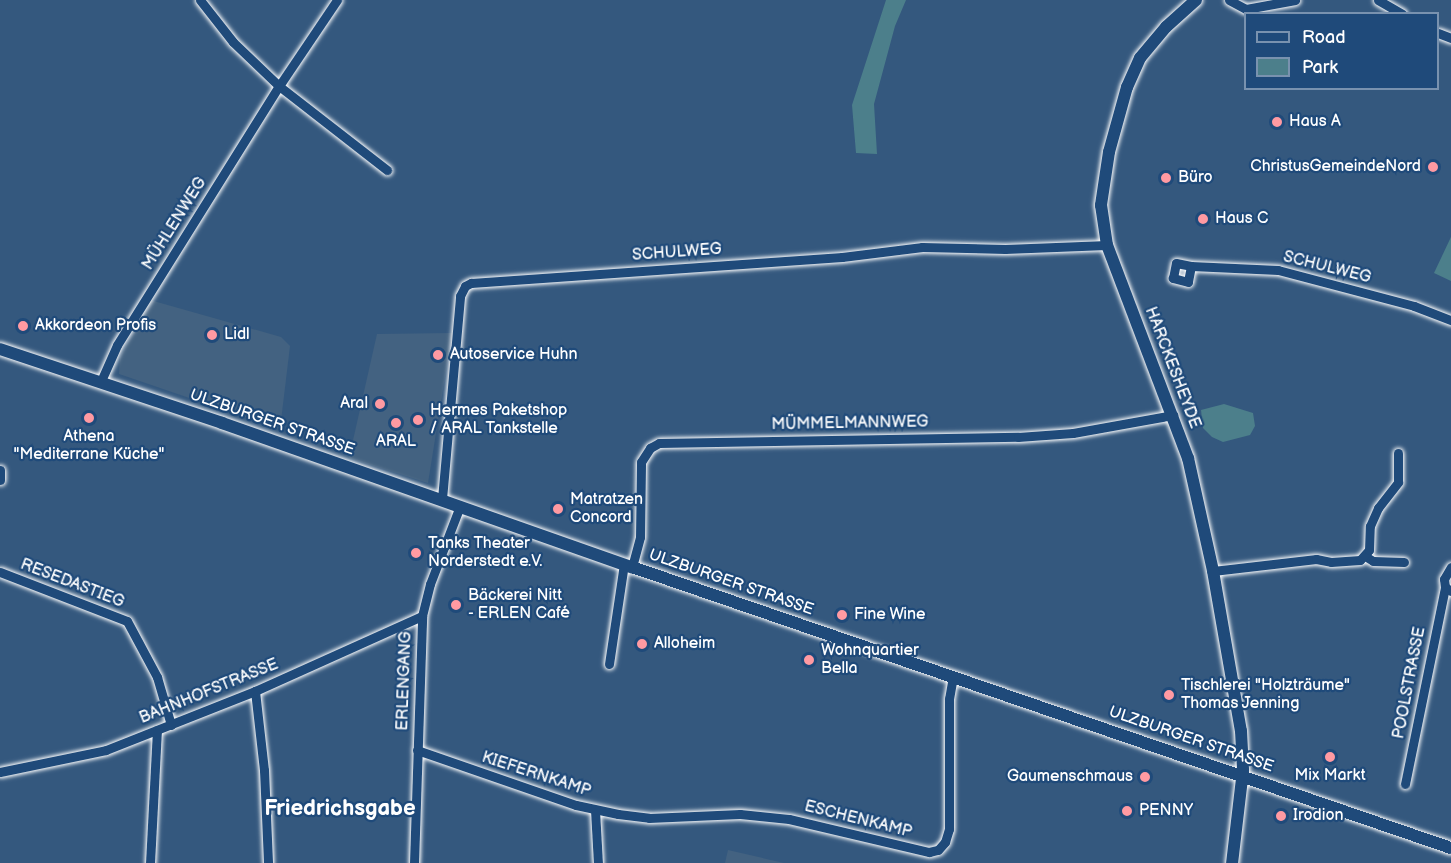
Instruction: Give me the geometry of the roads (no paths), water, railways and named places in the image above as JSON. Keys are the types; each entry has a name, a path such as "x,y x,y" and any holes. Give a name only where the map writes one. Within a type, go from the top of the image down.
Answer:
{"main road":[{"name":"HARCKESHEYDE","path":"1196,0 1148,46 1127,87 1103,184 1102,219 1107,245 1188,458 1213,571 1238,709 1242,776 1232,863"},
{"name":"ULZBURGER STRASSE","path":"0,349 100,381 628,566 1451,848"}],"street":[{"path":"200,0 233,42 279,86 387,170"},
{"name":"MÜHLENWEG","path":"100,381 117,345 279,86 337,0"},
{"path":"1229,0 1246,9 1295,0"},
{"path":"1378,0 1399,12"},
{"name":"SCHULWEG","path":"442,499 460,296 465,286 471,283 842,257 922,247 1005,249 1107,245"},
{"name":"SCHULWEG","path":"1191,266 1278,270 1414,306 1451,320"},
{"name":"MÜMMELMANNWEG","path":"609,664 628,566 640,537 641,462 650,448 659,443 1018,437 1073,433 1173,415"},
{"path":"1213,571 1316,559 1352,562 1365,556 1369,550 1370,526 1373,517 1398,482 1398,453"},
{"path":"0,470 0,480"},
{"name":"ERLENGANG","path":"414,863 422,616 430,584 460,506"},
{"path":"1365,556 1374,561 1404,562"},
{"name":"POOLSTRASSE","path":"1405,784 1448,589 1444,576 1451,567"},
{"name":"RESEDASTIEG","path":"0,572 127,621 157,677 171,725"},
{"name":"BAHNHOFSTRASSE","path":"0,772 105,750 255,691 422,616"},
{"name":"ESCHENKAMP","path":"595,810 649,818 740,814 789,819 921,852 938,850 945,842 949,829 949,699 953,677"},
{"path":"255,691 264,771 268,863"},
{"path":"150,863 157,730"},
{"name":"KIEFERNKAMP","path":"417,750 595,810 598,863"}],"place":[{"name":"Haus A","path":"1277,122"},
{"name":"ChristusGemeindeNord","path":"1433,167"},
{"name":"Büro","path":"1166,178"},
{"name":"Haus C","path":"1203,219"},
{"name":"Akkordeon Profis","path":"23,326"},
{"name":"Lidl","path":"212,335"},
{"name":"Autoservice Huhn","path":"438,355"},
{"name":"Aral","path":"380,404"},
{"name":"Athena \"Mediterrane Küche\"","path":"89,418"},
{"name":"Hermes Paketshop / ARAL Tankstelle","path":"418,420"},
{"name":"ARAL","path":"396,423"},
{"name":"Matratzen Concord","path":"558,509"},
{"name":"Tanks Theater Norderstedt e.V.","path":"416,553"},
{"name":"Bäckerei Nitt - ERLEN Café","path":"456,605"},
{"name":"Fine Wine","path":"842,615"},
{"name":"Alloheim","path":"642,644"},
{"name":"Wohnquartier Bella","path":"809,660"},
{"name":"Tischlerei \"Holzträume\" Thomas Jenning","path":"1169,695"},
{"name":"Mix Markt","path":"1330,757"},
{"name":"Gaumenschmaus","path":"1145,777"},
{"name":"PENNY","path":"1127,811"},
{"name":"Irodion","path":"1281,816"}],"district":[{"name":"Friedrichsgabe","path":"340,809"}]}
